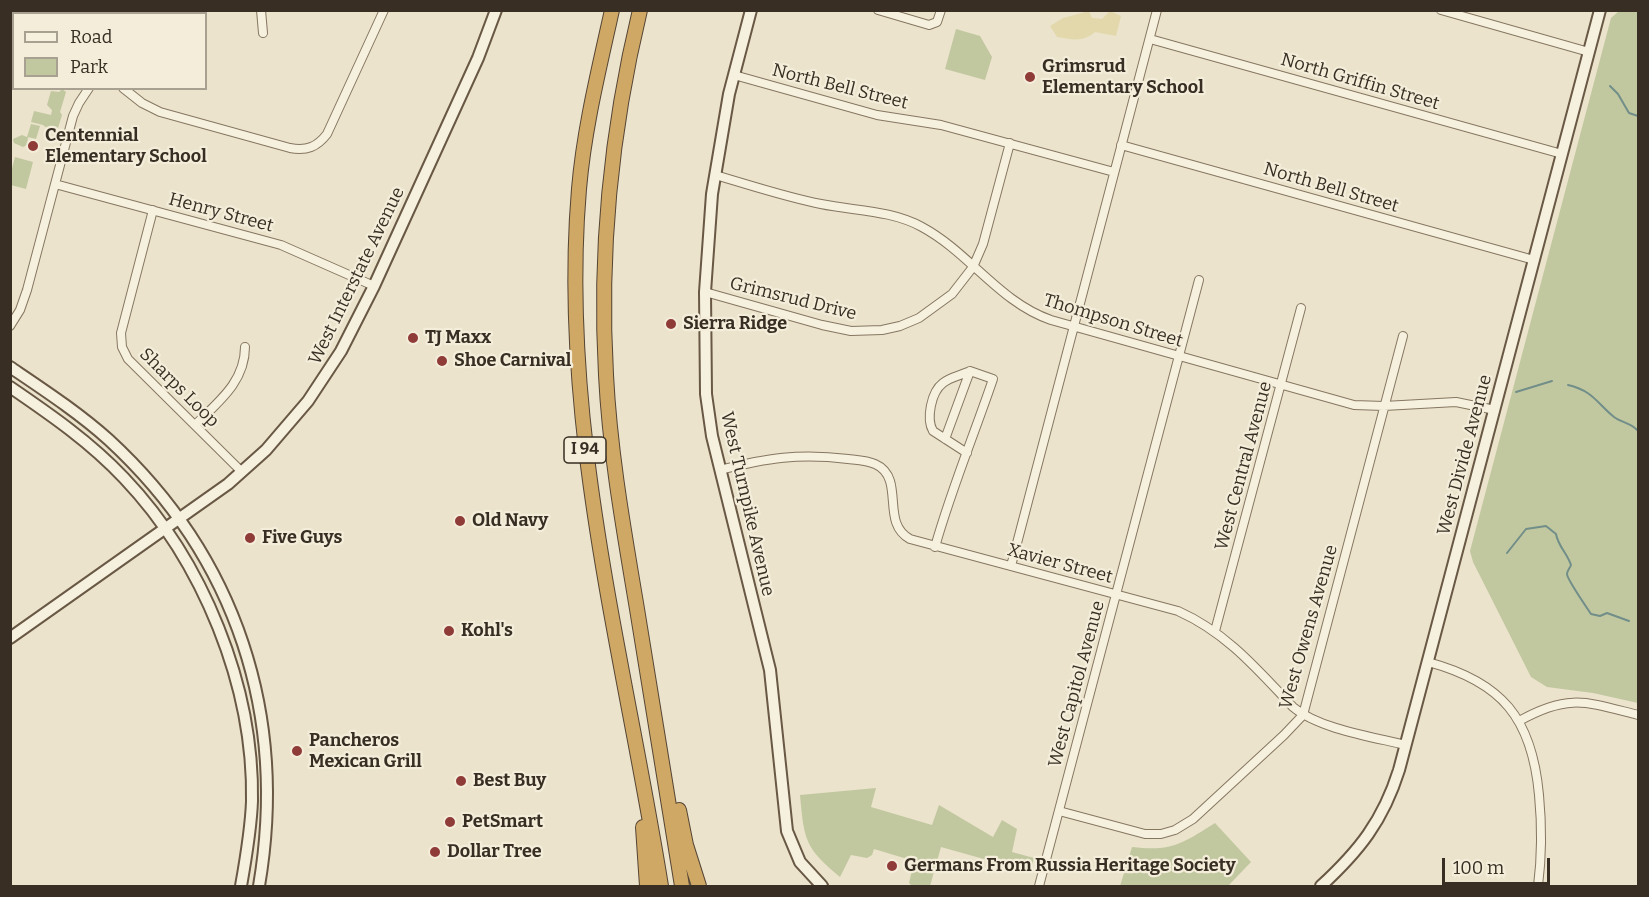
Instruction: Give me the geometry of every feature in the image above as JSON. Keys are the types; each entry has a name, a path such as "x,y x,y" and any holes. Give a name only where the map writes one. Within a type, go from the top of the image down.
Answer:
{"highway":[{"name":"I 94","path":"612,10 595,86 579,188 576,283 577,352 587,463 661,886"},
{"name":"I 94","path":"640,10 626,75 614,152 604,271 606,389 612,454 622,520 682,886"},
{"path":"622,520 683,832 699,886"},
{"path":"636,753 647,886"}],"street":[{"path":"261,10 263,33"},
{"path":"126,90 142,103 168,114 290,148 307,149 321,141 327,134 384,10"},
{"name":"West Interstate Avenue","path":"10,639 179,520 242,472 287,427 317,389 349,337 374,286 478,58 496,10"},
{"name":"West Turnpike Avenue","path":"751,10 734,75 715,175 709,226 705,292 706,394 711,436 770,670 787,831 800,862 822,886"},
{"path":"879,10 929,25 937,22 941,10"},
{"path":"1011,566 1157,10"},
{"path":"1441,10 1589,52"},
{"name":"West Divide Avenue","path":"1321,886 1357,851 1376,824 1391,793 1406,745 1600,10"},
{"name":"North Griffin Street","path":"1150,39 1562,154"},
{"name":"North Bell Street","path":"734,75 871,113 934,123 1114,172"},
{"path":"10,326 20,310 27,290 73,116 88,90"},
{"name":"Grimsrud Drive","path":"705,292 851,331 872,331 900,326 928,313 952,294 973,267 982,244 1010,143"},
{"name":"North Bell Street","path":"1121,145 1534,260"},
{"name":"Thompson Street","path":"715,175 816,203 888,214 904,219 937,237 1030,312 1074,327 1354,405 1384,406 1456,402 1495,410"},
{"name":"Henry Street","path":"55,184 281,245 374,286"},
{"name":"Sharps Loop","path":"153,210 121,333 122,347 128,359 242,472"},
{"name":"West Capitol Avenue","path":"1039,886 1199,280"},
{"name":"West Central Avenue","path":"1215,631 1301,308"},
{"name":"West Owens Avenue","path":"1059,811 1145,834 1161,834 1174,830 1194,819 1303,715 1403,336"},
{"path":"195,425 236,382 244,364 245,347"},
{"path":"10,367 77,414 108,440 152,485 179,520 219,583 243,640 258,700 264,739 268,787 266,838 259,886"},
{"path":"945,439 970,371"},
{"path":"935,547 993,379 970,371 944,382 938,388 929,411 930,426 933,431 967,453"},
{"path":"10,387 72,430 132,486 166,529 205,596 234,674 243,709 250,762 252,803 241,886"},
{"name":"Xavier Street","path":"720,470 771,458 797,456 821,456 872,462 883,468 888,476 894,517 900,531 910,539 1178,611 1215,631 1239,650 1303,715 1323,724 1406,745"},
{"path":"1428,662 1452,668 1478,681 1502,699 1519,721 1532,752 1539,787 1542,836 1538,886"},
{"path":"1519,721 1545,707 1576,702 1609,707 1638,715"}],"green space":[{"path":"1619,11 1638,11 1638,703 1593,693 1547,687 1531,677 1473,562 1470,551 1611,18"},
{"path":"956,29 980,36 992,57 985,80 945,69"},
{"path":"63,90 66,92 58,128 47,128 31,122 34,111 51,115 52,110 47,105 51,91"},
{"path":"31,124 40,126 36,139 28,137 27,145 23,147 14,143 13,139 22,135 27,137"},
{"path":"15,157 33,162 26,189 11,185 11,172"},
{"path":"876,788 871,807 932,825 939,805 993,837 1002,820 1017,829 1012,852 1034,858 1030,872 941,847 930,886 912,886 909,883 914,861 874,849 872,855 867,858 851,855 840,877 828,867 808,842 800,795"},
{"path":"1215,823 1251,862 1228,886 1120,886 1132,847 1167,847 1185,841"}],"sand":[{"path":"1089,11 1092,18 1102,19 1110,11 1121,16 1116,36 1095,32 1086,38 1067,39 1057,37 1050,26 1063,18"}],"waterway":[{"path":"1610,86 1618,94 1629,113 1638,116"},
{"path":"1516,392 1552,381"},
{"path":"1568,385 1583,390 1614,417 1638,431"},
{"path":"1507,553 1526,529 1546,526 1556,534 1571,565 1567,573 1568,577 1591,614 1600,616 1607,613 1629,621"}],"place":[{"name":"Grimsrud Elementary School","path":"1030,77"},
{"name":"Centennial Elementary School","path":"33,146"},
{"name":"Sierra Ridge","path":"671,324"},
{"name":"TJ Maxx","path":"413,338"},
{"name":"Shoe Carnival","path":"442,361"},
{"name":"Old Navy","path":"460,521"},
{"name":"Five Guys","path":"250,538"},
{"name":"Kohl's","path":"449,631"},
{"name":"Pancheros Mexican Grill","path":"297,751"},
{"name":"Best Buy","path":"461,781"},
{"name":"PetSmart","path":"450,822"},
{"name":"Dollar Tree","path":"435,852"},
{"name":"Germans From Russia Heritage Society","path":"892,866"}]}
